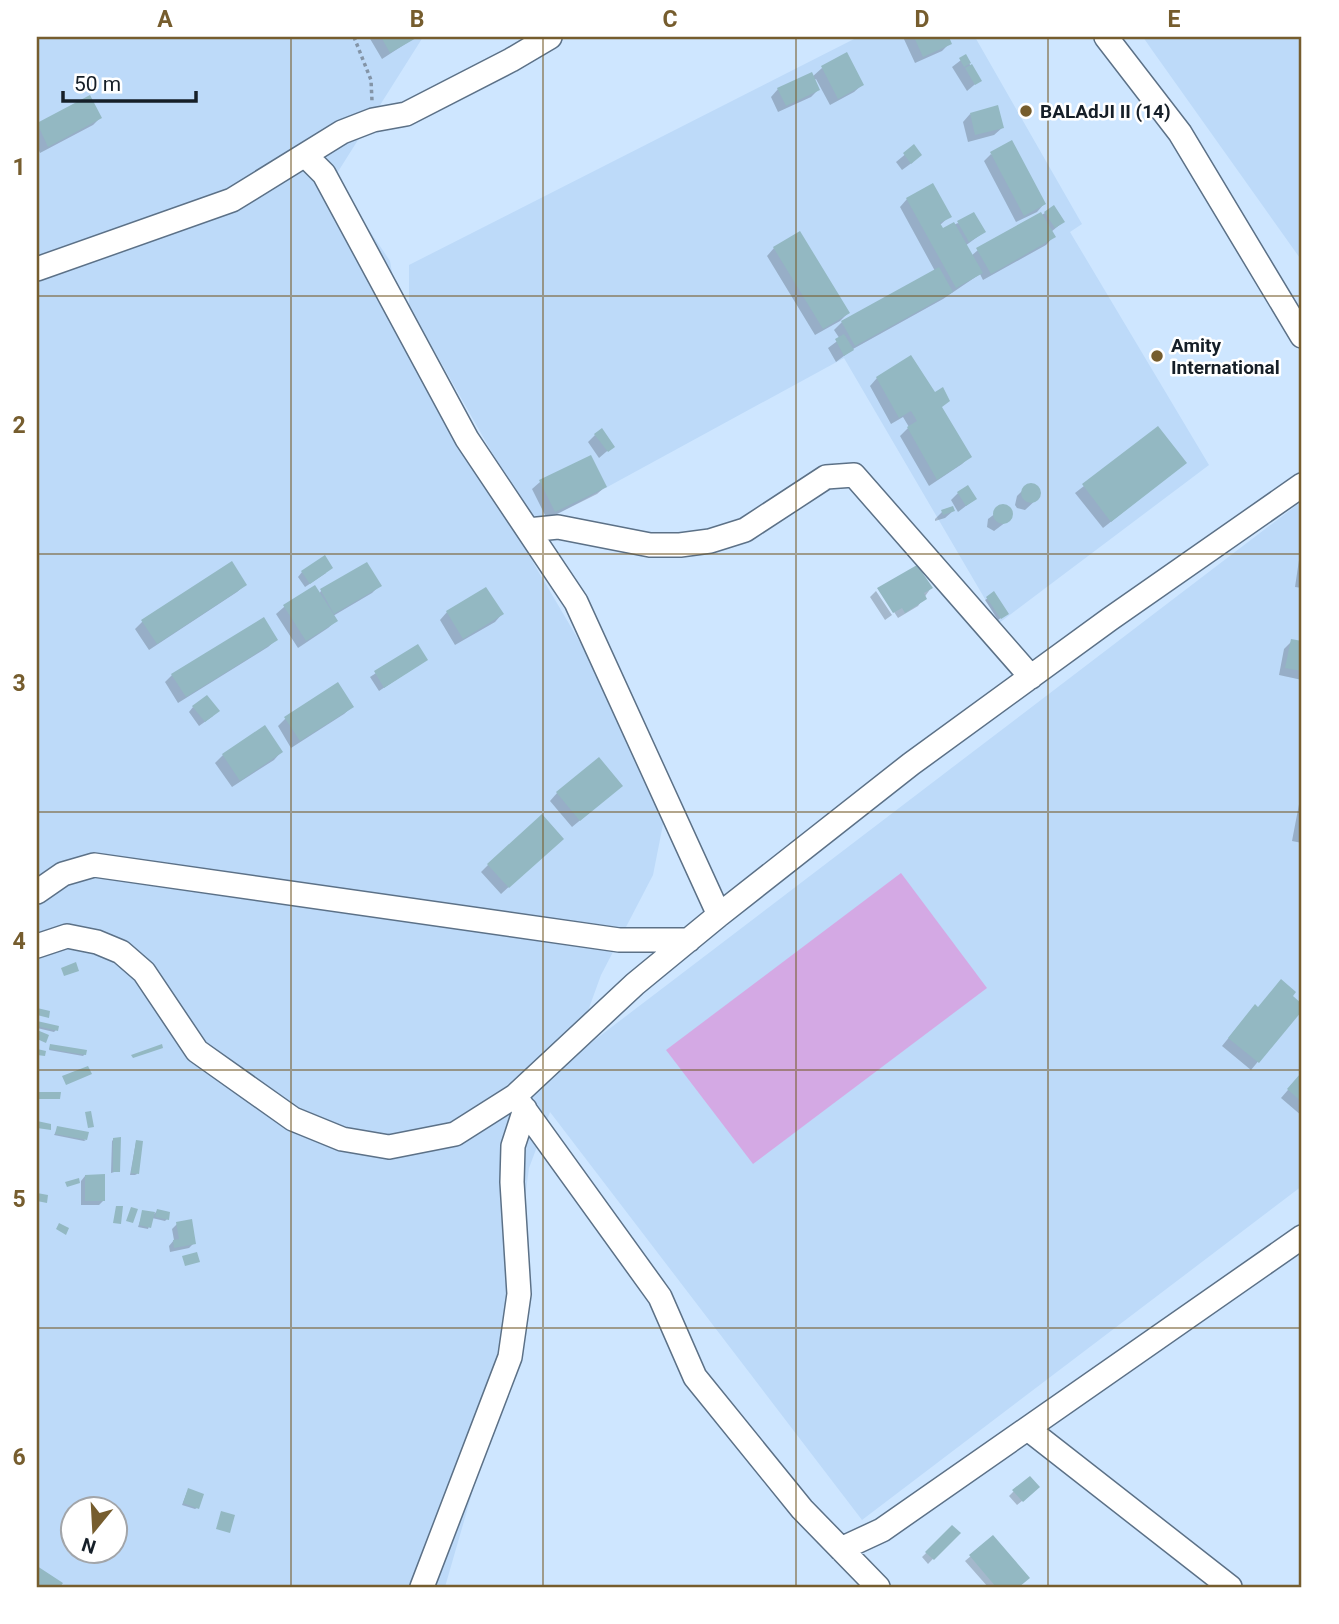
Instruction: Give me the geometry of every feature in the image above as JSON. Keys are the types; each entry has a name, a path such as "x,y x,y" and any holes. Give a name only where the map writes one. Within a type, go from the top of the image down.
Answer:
{"street":[{"path":"37,269 232,200 342,132 373,120 406,114 550,37"},
{"path":"1106,37 1180,133 1302,336"},
{"path":"305,155 324,174 467,439 576,601 719,915"},
{"path":"528,530 558,527 650,545 710,541 745,530 826,477 854,475 1031,677"},
{"path":"37,946 67,936 97,942 121,952 144,972 197,1051 293,1119 342,1139 389,1147 455,1134 520,1103 635,984 911,764 1302,485"},
{"path":"37,892 63,874 93,865 619,940 689,940"},
{"path":"520,1103 660,1297 695,1377 802,1509 878,1587"},
{"path":"422,1587 510,1357 519,1294 512,1182 513,1146 520,1103"},
{"path":"841,1549 882,1530 1302,1237"},
{"path":"1028,1429 1230,1587"}],"path":[{"path":"354,37 371,80 373,120"}],"shaded area":[{"path":"37,37 423,37 334,178 390,261 401,325 462,430 534,564 669,794 653,875 601,975 571,1058 1302,501 1302,1186 862,1520 550,1112 529,1168 498,1403 445,1587 37,1587"},
{"path":"858,37 975,37 1082,224 1070,232 1209,465 999,623 844,358 534,527 409,306 409,265"},
{"path":"1143,37 1302,37 1302,261 1152,50"},
{"path":"901,873 987,988 753,1164 666,1050"}],"building":[{"path":"381,37 418,37 390,53"},
{"path":"914,37 949,37 952,44 923,57"},
{"path":"847,52 864,85 838,99 821,66"},
{"path":"966,54 971,63 964,67 959,58"},
{"path":"972,64 982,81 975,85 965,68"},
{"path":"812,72 820,90 786,106 777,88"},
{"path":"90,95 102,118 48,147 37,123"},
{"path":"998,105 1004,128 975,135 970,113"},
{"path":"1012,140 1046,204 1024,216 990,152"},
{"path":"914,144 922,155 911,164 903,153"},
{"path":"933,183 952,217 940,223 943,228 954,222 983,273 956,288 906,198"},
{"path":"1054,205 1065,222 1055,228 1044,212"},
{"path":"974,212 986,232 969,242 957,221"},
{"path":"1041,212 1056,237 991,274 976,248"},
{"path":"800,231 850,313 823,329 773,247"},
{"path":"939,267 953,292 855,346 841,321"},
{"path":"844,334 854,350 844,356 835,339"},
{"path":"911,355 935,392 943,387 950,401 942,407 972,457 937,480 907,427 917,421 911,411 899,418 876,377"},
{"path":"1158,426 1187,463 1111,522 1082,484"},
{"path":"602,428 615,447 608,452 594,434"},
{"path":"591,455 607,487 555,512 539,480"},
{"path":"1031,483 1038,486 1041,493 1038,500 1031,503 1024,500 1021,493 1024,486"},
{"path":"968,485 977,499 966,506 957,492"},
{"path":"1003,504 1010,507 1013,514 1010,521 1003,524 996,521 993,514 996,507"},
{"path":"953,506 955,511 943,515 941,510"},
{"path":"325,555 333,568 310,584 301,571"},
{"path":"232,561 247,585 157,644 141,620"},
{"path":"367,562 382,586 334,614 320,589"},
{"path":"917,565 933,588 924,593 927,599 905,613 902,608 893,613 877,588"},
{"path":"315,585 338,621 306,641 283,605"},
{"path":"486,587 504,614 463,639 446,611"},
{"path":"994,591 1009,614 1001,619 986,597"},
{"path":"264,617 278,640 186,697 171,674"},
{"path":"1291,639 1302,641 1302,671 1285,668"},
{"path":"418,644 428,660 384,688 374,671"},
{"path":"338,682 354,707 300,741 284,717"},
{"path":"207,695 220,711 205,722 192,706"},
{"path":"265,725 283,752 240,781 222,754"},
{"path":"599,757 623,786 580,821 556,792"},
{"path":"542,814 564,839 509,888 487,864"},
{"path":"76,962 79,971 64,976 61,968"},
{"path":"1281,979 1296,992 1293,996 1302,1004 1302,1011 1259,1063 1228,1038 1255,1004 1258,1007"},
{"path":"37,1008 50,1011 49,1018 37,1015"},
{"path":"37,1021 59,1026 58,1031 37,1026"},
{"path":"37,1030 49,1035 46,1043 37,1039"},
{"path":"50,1044 87,1050 86,1055 49,1049"},
{"path":"162,1044 163,1048 133,1058 131,1055"},
{"path":"37,1049 46,1051 45,1056 37,1055"},
{"path":"88,1066 92,1074 66,1085 62,1076"},
{"path":"1300,1074 1302,1076 1302,1102 1287,1089"},
{"path":"37,1092 61,1092 60,1099 37,1099"},
{"path":"91,1111 94,1127 88,1128 85,1112"},
{"path":"37,1121 51,1124 51,1130 37,1128"},
{"path":"57,1126 89,1132 87,1140 55,1134"},
{"path":"121,1137 120,1172 113,1172 113,1138"},
{"path":"136,1140 143,1141 139,1174 131,1173"},
{"path":"105,1174 105,1201 85,1201 85,1175"},
{"path":"79,1178 80,1183 67,1187 65,1182"},
{"path":"37,1193 48,1195 47,1203 37,1201"},
{"path":"116,1206 123,1206 121,1224 113,1223"},
{"path":"131,1207 138,1209 133,1223 126,1221"},
{"path":"157,1209 170,1212 169,1220 155,1217"},
{"path":"142,1210 155,1212 151,1228 139,1225"},
{"path":"192,1219 196,1244 174,1248 173,1240 179,1239 176,1222"},
{"path":"59,1223 69,1228 66,1235 56,1229"},
{"path":"197,1252 200,1262 185,1266 182,1256"},
{"path":"1030,1476 1040,1487 1023,1502 1012,1490"},
{"path":"188,1488 204,1494 199,1509 183,1503"},
{"path":"221,1511 235,1515 230,1533 216,1529"},
{"path":"952,1525 961,1533 934,1560 925,1552"},
{"path":"993,1535 1030,1578 1019,1587 996,1587 969,1555"},
{"path":"37,1566 63,1583 60,1587 37,1585"}],"place":[{"name":"BALAdJI II (14)","path":"1026,111"},
{"name":"Amity International","path":"1157,356"}]}
